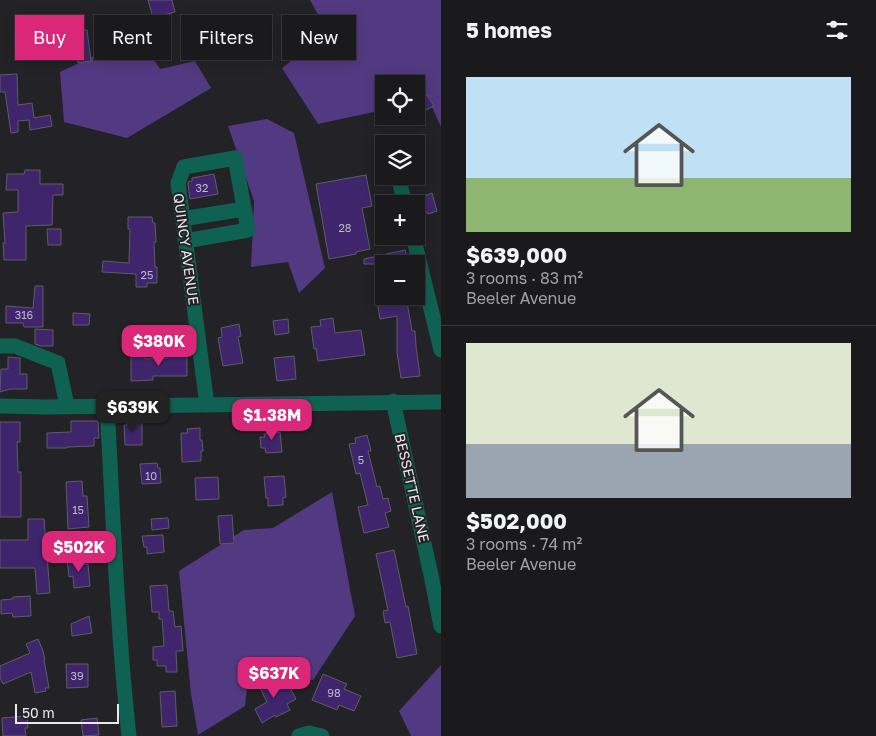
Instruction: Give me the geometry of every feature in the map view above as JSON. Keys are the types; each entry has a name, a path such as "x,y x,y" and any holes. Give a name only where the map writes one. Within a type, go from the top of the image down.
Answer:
{"street":[{"name":"QUINCY AVENUE","path":"207,405 178,183 184,167 235,158 244,209"},
{"path":"182,219 244,209 248,230 185,241"},
{"path":"415,245 441,350"},
{"path":"0,346 15,346 58,363 67,406"},
{"name":"BESSETTE LANE","path":"393,402 436,576 441,626"},
{"path":"0,406 441,402"},
{"path":"107,405 114,550 129,736"},
{"path":"298,736 309,733 322,736"}],"shaded area":[{"path":"310,0 441,0 441,127 425,91 425,75 375,75 375,112 318,124 282,68 293,60 356,60 356,15 318,15"},
{"path":"94,56 94,60 154,60 160,69 195,61 211,88 127,138 64,122 60,72"},
{"path":"267,119 294,133 325,268 299,293 288,262 251,267 254,201 228,126"},
{"path":"332,492 355,616 313,680 249,670 245,706 198,735 191,694 179,571 244,530 273,528"},
{"path":"441,665 441,736 411,736 399,711"}],"building":[{"path":"148,0 172,0 175,12 164,15 152,15"},
{"path":"84,30 87,30 91,61 78,63 78,60 84,60"},
{"path":"17,74 18,105 32,103 34,118 50,115 52,126 30,130 29,120 18,121 18,132 11,133 5,92 0,92 0,75"},
{"path":"427,95 434,106 425,110 425,96"},
{"path":"25,170 40,170 40,184 63,184 63,195 53,195 52,225 26,226 26,260 4,260 3,213 18,212 18,190 6,190 7,174 24,174"},
{"path":"214,174 218,194 190,199 188,182 192,181 192,178"},
{"path":"366,175 372,206 362,208 370,249 356,252 356,254 329,259 316,184"},
{"path":"432,193 437,211 425,213 425,196"},
{"path":"128,217 152,217 153,223 155,223 156,242 154,242 157,283 147,283 147,287 136,287 136,274 102,272 103,261 129,263 130,229 128,229"},
{"path":"47,229 61,229 61,245 48,245"},
{"path":"405,250 406,255 382,255"},
{"path":"375,257 375,264 364,264 364,259"},
{"path":"35,286 43,286 43,327 24,327 23,323 6,323 6,306 33,308"},
{"path":"378,305 408,305 412,331 415,331 420,376 401,378 397,353 397,316 380,319"},
{"path":"73,313 90,314 89,325 73,325"},
{"path":"333,318 335,333 361,330 365,355 318,361 311,327 321,326 320,320"},
{"path":"288,319 289,333 275,335 273,321"},
{"path":"239,324 241,336 238,337 243,363 223,366 218,338 222,337 221,328"},
{"path":"35,329 53,330 53,346 35,344"},
{"path":"168,352 187,353 187,376 153,376 153,380 131,381 131,356 145,356 145,359 168,358"},
{"path":"294,356 296,379 277,381 274,358"},
{"path":"8,357 20,358 20,374 27,374 27,389 10,389 0,392 1,369 8,369"},
{"path":"71,421 98,421 99,438 94,438 94,446 47,448 47,433 71,432"},
{"path":"126,421 142,421 142,445 125,445 124,425 127,425"},
{"path":"0,422 20,422 20,442 17,442 18,472 21,472 21,517 0,517"},
{"path":"278,427 282,452 266,453 265,448 261,448 260,437 265,437 264,434 267,434 267,428"},
{"path":"200,428 200,440 202,440 203,451 201,451 201,461 182,462 181,433 188,433 187,429"},
{"path":"367,435 371,451 368,451 377,487 380,486 383,499 388,498 391,511 385,513 389,527 364,533 358,507 368,505 360,473 356,474 349,444 356,443 355,438"},
{"path":"157,463 158,468 160,468 161,483 142,484 140,464"},
{"path":"284,476 286,497 283,498 283,505 268,506 264,477"},
{"path":"218,477 219,499 196,500 195,478"},
{"path":"82,481 83,496 87,496 89,527 68,529 66,482"},
{"path":"232,515 234,543 220,544 218,516"},
{"path":"168,518 169,528 152,530 151,519"},
{"path":"28,519 44,519 50,593 37,594 35,568 0,568 0,540 28,540"},
{"path":"163,535 164,552 147,554 147,547 144,547 142,536"},
{"path":"394,550 406,607 408,606 417,654 397,658 390,622 385,623 383,611 388,610 376,554"},
{"path":"80,558 81,564 88,564 90,586 74,588 73,576 69,577 67,559"},
{"path":"167,585 169,611 173,611 175,627 181,626 183,651 176,651 177,672 166,672 166,666 157,666 157,660 153,660 153,647 164,646 162,619 159,619 159,612 152,612 150,586"},
{"path":"30,596 31,616 13,617 12,613 1,614 1,600"},
{"path":"89,616 92,633 72,636 71,624"},
{"path":"38,639 43,651 49,688 45,688 46,691 35,693 31,672 3,684 0,678 0,666 30,653 26,644"},
{"path":"66,664 88,664 88,687 67,688"},
{"path":"323,674 347,684 344,689 361,696 354,711 339,705 337,710 312,700"},
{"path":"271,675 279,689 288,684 296,699 287,704 290,710 276,717 275,715 262,723 255,709 267,702 257,682"},
{"path":"175,691 177,726 162,727 160,692"},
{"path":"27,716 28,728 25,728 26,736 3,736 2,718"},
{"path":"97,718 99,735 83,736 81,720"}]}
